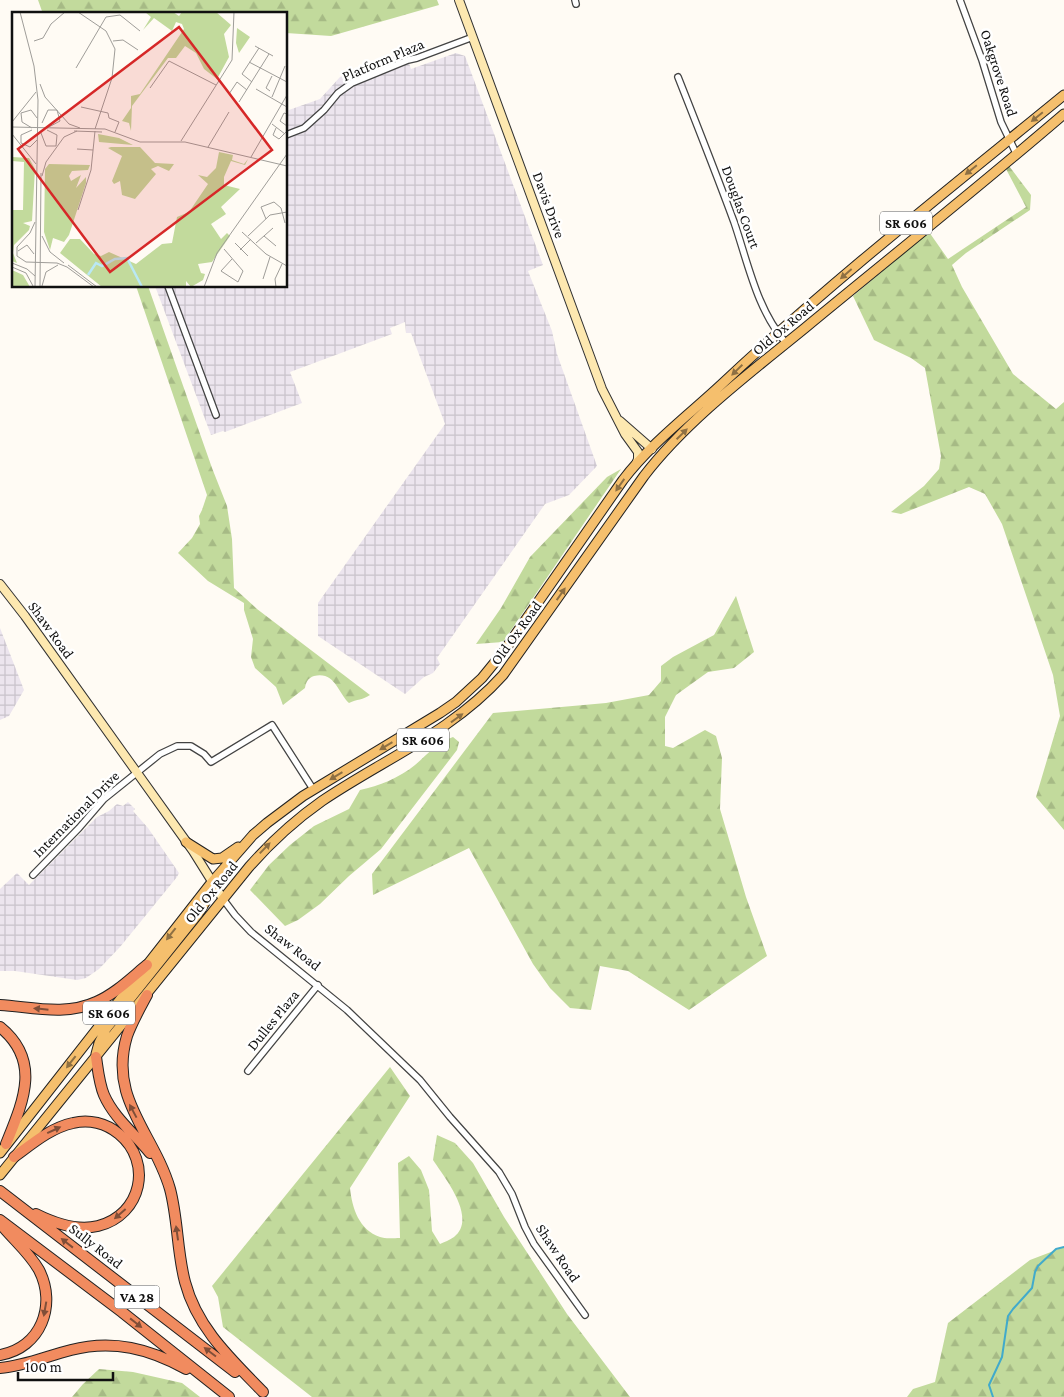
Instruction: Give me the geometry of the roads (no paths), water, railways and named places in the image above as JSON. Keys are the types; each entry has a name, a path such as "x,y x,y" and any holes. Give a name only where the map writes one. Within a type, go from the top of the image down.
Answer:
{"highway":[{"path":"0,1005 48,1010 88,1006 98,1002 147,965"},
{"path":"147,995 128,1035 123,1059 122,1072 129,1104 154,1149 163,1170 173,1204 184,1281 195,1311 221,1350 266,1395"},
{"path":"0,1027 12,1037 18,1048 26,1073 25,1090 21,1106 6,1144"},
{"path":"96,1057 99,1080 104,1096 163,1170"},
{"path":"12,1200 45,1218 67,1225 87,1227 100,1225 115,1219 130,1204 138,1189 140,1172 138,1160 131,1146 110,1127 90,1121 74,1122 45,1134 14,1157"},
{"name":"Sully Road","path":"0,1191 266,1395"},
{"name":"VA 28","path":"0,1220 226,1394"},
{"path":"0,1224 30,1257 45,1284 47,1298 44,1316 36,1334 20,1348 0,1355"},
{"path":"0,1368 20,1365 90,1346 127,1346 169,1359 226,1394"}],"main road":[{"name":"Old Ox Road","path":"0,1153 212,882 249,840 267,823 313,790 462,698 482,678 504,651 635,466 778,333 915,215 1064,95"},
{"name":"Old Ox Road","path":"3,1171 260,854 304,814 432,735 487,693 503,675 649,470 682,433 786,343 1064,114"},
{"path":"649,470 653,460 652,449"},
{"path":"186,842 207,857 217,859 226,856 249,840"},
{"path":"96,1057 99,1043 106,1029 202,909 210,896 212,882"}],"street":[{"name":"Davis Drive","path":"459,0 602,389 638,452 635,466"},
{"name":"Oakgrove Road","path":"960,0 982,60 1001,122 1016,154"},
{"name":"Platform Plaza","path":"288,134 304,128 324,110 338,93 352,83 408,60 473,37"},
{"name":"Douglas Court","path":"678,76 734,221 764,308 786,343"},
{"path":"169,288 216,415"},
{"name":"Davis Drive","path":"617,418 652,449"},
{"name":"Shaw Road","path":"0,584 137,772 235,915 251,932 318,984 420,1080 450,1118 498,1172 512,1194 534,1244 585,1315"},
{"name":"International Drive","path":"33,875 80,828 104,799 160,754 177,746 191,746 211,762 272,725 313,790"},
{"name":"Dulles Plaza","path":"248,1071 318,984"}],"waterway":[{"path":"993,1397 989,1385 1002,1357 1008,1316 1032,1288 1038,1266 1056,1249 1064,1247"}]}
